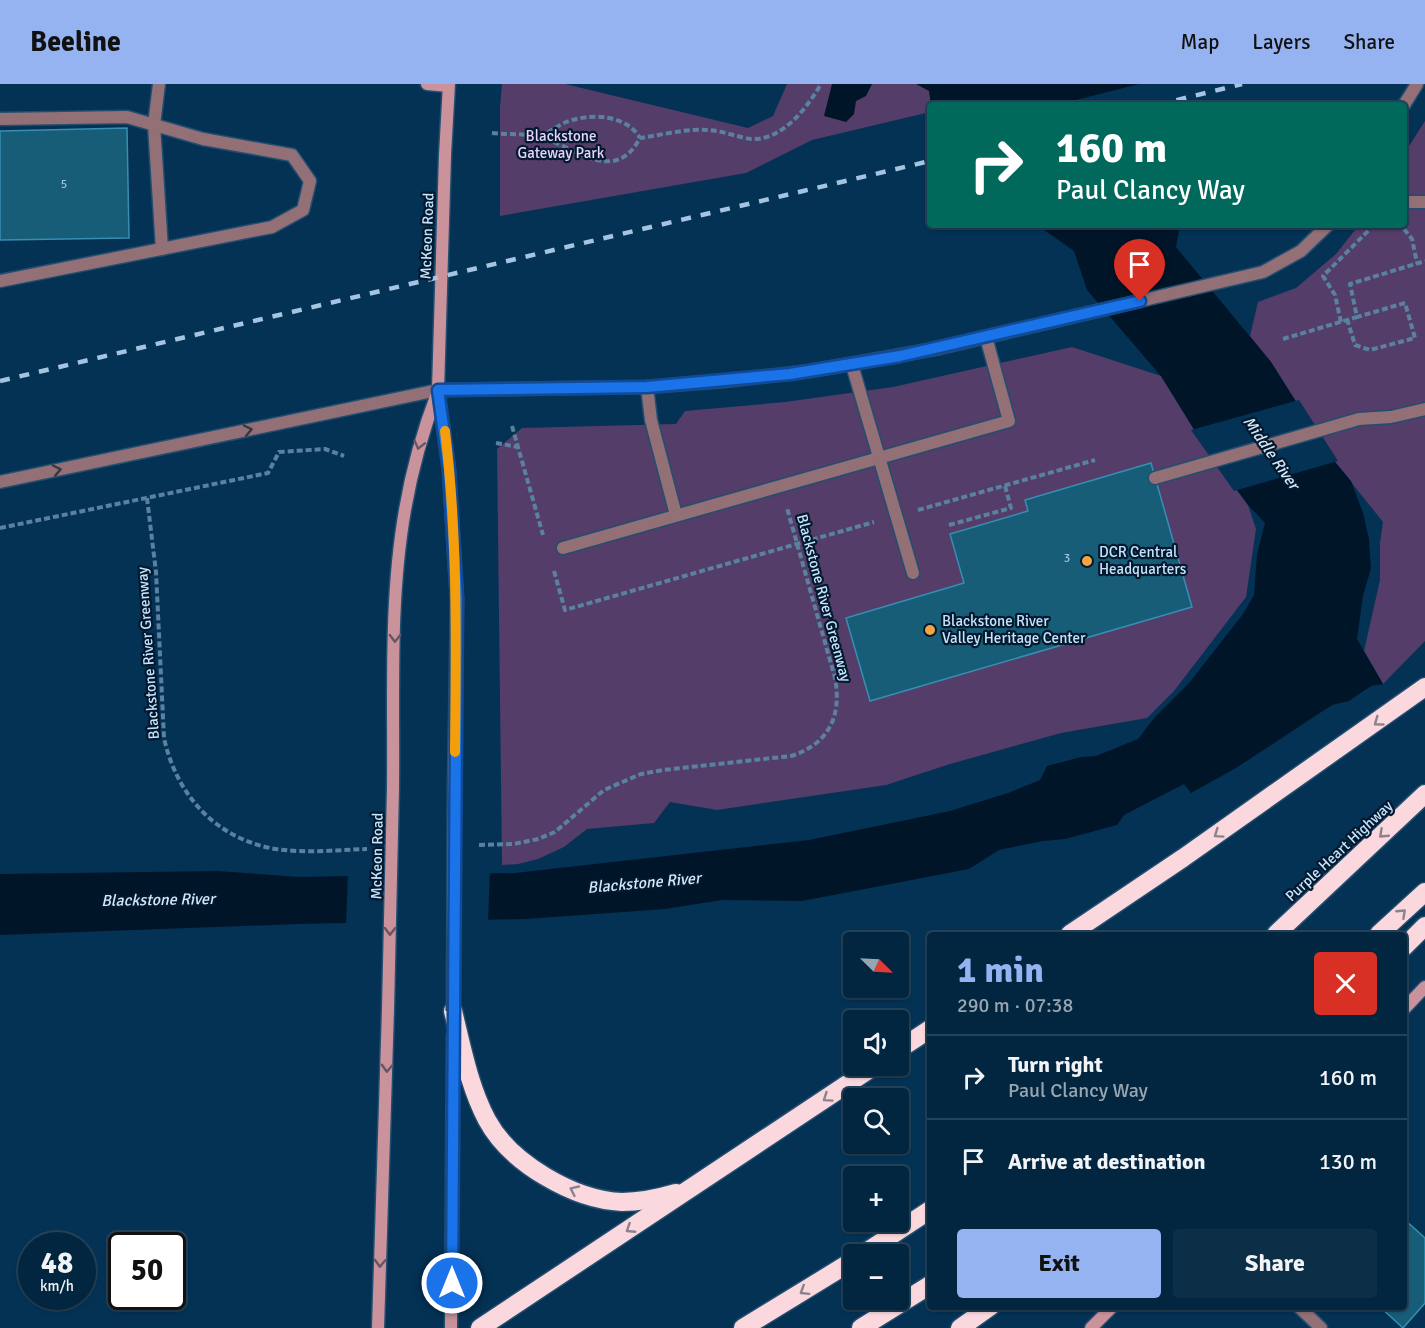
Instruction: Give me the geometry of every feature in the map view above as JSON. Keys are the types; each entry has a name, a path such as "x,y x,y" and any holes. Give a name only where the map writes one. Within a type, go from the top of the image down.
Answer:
{"highway":[{"path":"1073,932 1183,858 1425,687"},
{"name":"Purple Heart Highway","path":"1278,932 1425,794"},
{"path":"1381,932 1425,892"},
{"path":"1407,944 1425,926"},
{"path":"453,1011 471,1081 488,1121 516,1156 549,1179 585,1195 622,1202 652,1199 692,1188"},
{"path":"909,1043 927,1031"},
{"path":"480,1328 860,1076"},
{"path":"878,1244 927,1212"},
{"path":"743,1328 843,1267"},
{"path":"861,1328 927,1287"},
{"path":"960,1328 985,1310"}],"main road":[{"path":"427,84 448,85"},
{"name":"McKeon Road","path":"448,85 438,390 449,470 457,599 451,1328"},
{"name":"McKeon Road","path":"378,1328 388,1009 396,601 399,556 413,470 423,430 438,390"},
{"path":"1407,1006 1425,987"},
{"path":"1091,1328 1109,1310"}],"street":[{"path":"159,84 154,125 162,249"},
{"path":"1406,102 1417,84"},
{"path":"0,119 127,117 203,139 292,155 310,181 303,210 272,226 0,281"},
{"path":"1407,202 1425,202"},
{"path":"0,482 438,390 647,387 736,380 852,365 986,337 1248,276 1275,266 1301,251 1325,228"},
{"path":"563,548 1009,421 986,337"},
{"path":"852,365 913,573"},
{"path":"647,387 651,420 675,515"},
{"path":"1155,478 1359,419 1391,417 1425,409"},
{"path":"1302,1310 1321,1328"}],"path":[{"path":"492,134 540,137 577,154 600,160 621,158 630,153 640,138 700,129 759,139 772,135 793,121 821,84"},
{"path":"540,137 567,122 601,118 630,125 640,138"},
{"path":"1341,322 1335,295 1323,276 1371,228"},
{"path":"1402,228 1405,229 1412,239 1417,263"},
{"path":"1357,317 1350,284 1425,261"},
{"path":"1283,339 1357,317 1405,303 1415,338 1370,350 1355,345 1347,320"},
{"path":"512,426 546,545"},
{"path":"496,443 518,447"},
{"path":"0,528 268,474 279,452 325,449 344,456"},
{"path":"552,567 565,610 1095,460"},
{"name":"Blackstone River Greenway","path":"469,845 514,844 538,839 555,832 604,790 641,774 791,756 816,745 833,722 838,694 781,486"},
{"path":"948,525 1011,508 1005,486"},
{"name":"Blackstone River Greenway","path":"147,498 156,572 164,738 176,776 187,795 214,823 251,842 270,848 308,851 377,849"}],"green space":[{"name":"Blackstone Gateway Park","path":"502,84 565,84 748,128 773,116 787,84 1047,84 972,102 927,102 927,113 812,140 746,173 500,216"},
{"path":"1425,121 1425,641 1383,684 1364,651 1380,580 1380,543 1383,522 1331,457 1271,362 1250,336 1258,302 1296,288 1336,254 1357,228 1407,228 1407,149"},
{"path":"1072,347 1161,376 1203,444 1248,505 1256,529 1246,597 1174,691 1147,718 1061,733 950,764 886,785 717,810 670,802 654,823 587,829 564,847 538,859 502,865 497,449 522,428 676,424 685,411 785,402 893,387"}],"water":[{"path":"832,84 872,84 866,96 856,101 854,114 846,122 824,116"},
{"path":"916,84 1190,84 1193,102 931,102 929,91"},
{"path":"1041,228 1179,228 1176,247 1271,362 1331,457 1351,481 1363,513 1369,539 1371,568 1363,596 1357,639 1383,684 1371,686 1349,701 1332,705 1236,768 1191,793 1184,784 1124,815 1117,825 1065,839 999,850 969,869 802,901 722,900 665,909 526,919 299,924 0,935 0,874 218,871 299,877 515,873 809,840 950,811 1008,793 1040,780 1047,766 1081,757 1096,756 1138,739 1154,718 1189,683 1243,614 1254,595 1257,554 1265,523 1248,505 1203,444 1161,376 1087,290 1074,251"}],"pier":[{"path":"1139,84 1193,84 1196,102 1068,102"},
{"path":"1299,400 1338,461 1234,491 1191,430"},
{"path":"490,870 488,923 346,926 348,873"}],"building":[{"path":"127,128 129,238 0,240 0,131"},
{"path":"1151,463 1192,607 870,701 846,618 964,583 950,534 1028,511 1025,500"},
{"path":"1407,1222 1425,1238 1425,1303 1403,1328 1383,1310 1407,1310"}],"railway":[{"path":"1169,102 1242,84"},
{"path":"0,381 927,162"}],"slow traffic":[{"path":"445,431 453,513 457,599 455,752"}],"place":[{"name":"DCR Central Headquarters","path":"1087,561"},
{"name":"Blackstone River Valley Heritage Center","path":"930,630"}],"route":[{"path":"452,1283 457,599 453,513 438,390 647,387 790,374 900,356 1140,301"}],"water label":[{"name":"Middle River","path":"1271,453"},
{"name":"Blackstone River","path":"644,883"},
{"name":"Blackstone River","path":"158,900"}]}
